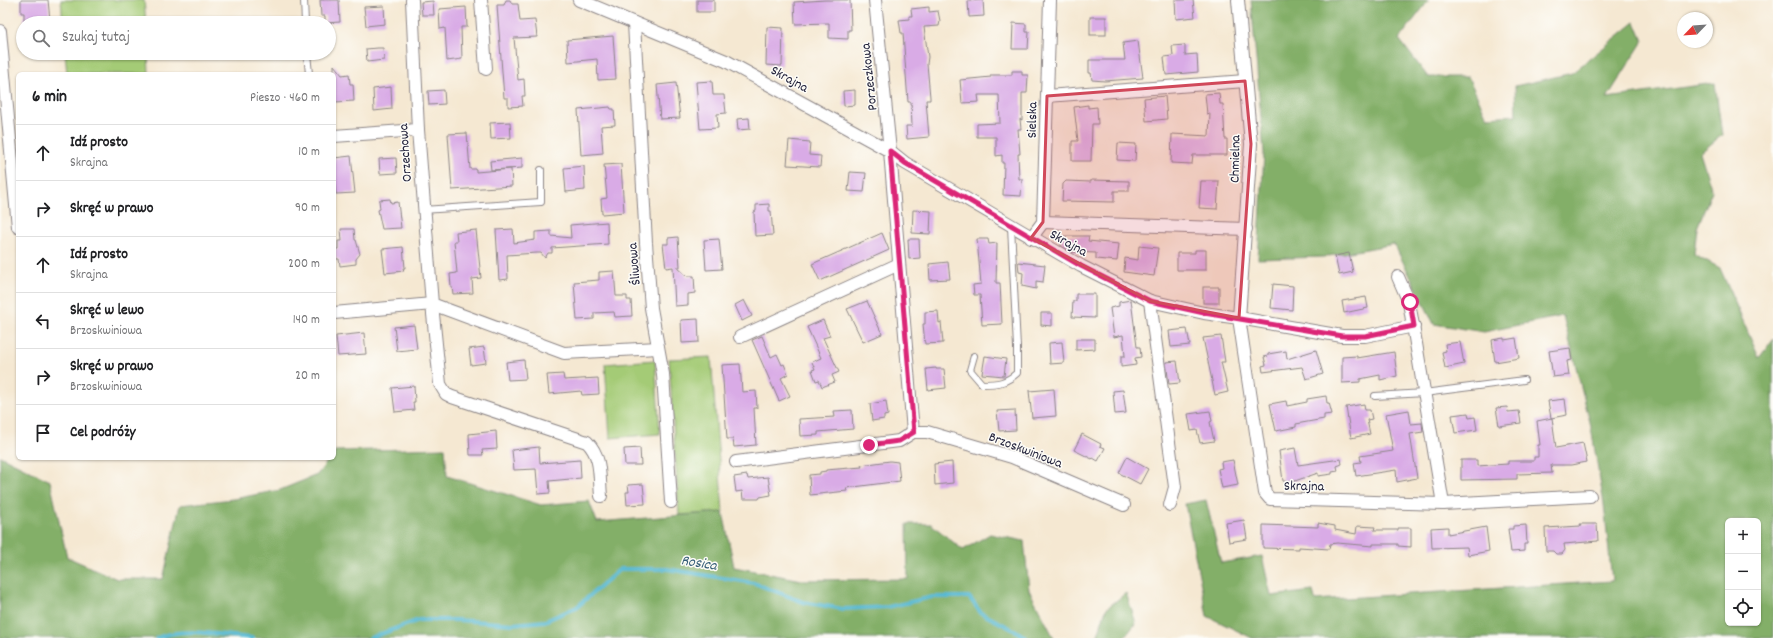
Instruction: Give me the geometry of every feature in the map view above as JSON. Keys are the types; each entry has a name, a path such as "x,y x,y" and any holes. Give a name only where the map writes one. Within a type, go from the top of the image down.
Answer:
{"street":[{"name":"Orzechowa","path":"412,0 423,210 440,384 446,394 452,397 587,442 595,450 598,461 601,496"},
{"path":"481,0 486,69"},
{"name":"Skrajna","path":"579,0 726,61 890,151 905,163 1031,238 1081,266 1150,301 1204,313 1239,318 1265,493 1270,500 1443,504 1590,496"},
{"name":"Porzeczkowa","path":"875,0 890,151"},
{"name":"Sielska","path":"1043,222 1050,0"},
{"name":"Chmielna","path":"1238,0 1251,144 1239,318"},
{"name":"Śliwowa","path":"634,23 651,308 663,374 671,502"},
{"path":"0,31 16,205"},
{"path":"1047,96 1245,81"},
{"path":"336,136 418,130"},
{"path":"736,462 899,441 914,432 890,151"},
{"path":"1031,238 1043,222"},
{"name":"Skrajna","path":"1043,222 1246,229"},
{"path":"740,337 899,264"},
{"path":"1398,277 1410,302 1443,504"},
{"path":"1150,301 1175,487 1170,505"},
{"path":"336,313 432,304 564,353 658,348"},
{"path":"1239,318 1342,336 1365,336 1414,326"},
{"name":"Brzoskwiniowa","path":"914,432 927,432 1012,457 1124,505"}],"lane":[{"path":"304,0 305,16"},
{"path":"308,60 309,72"},
{"path":"423,210 541,202 540,170"},
{"path":"974,356 970,370 982,384 999,384 1008,381 1017,373 1011,226"},
{"path":"1375,396 1424,393 1524,380"}],"highlighted area":[{"path":"1245,81 1251,144 1239,318 1150,301 1031,238 1043,222 1047,96"}],"green space":[{"path":"61,0 144,0 145,16 62,16"},
{"path":"1251,0 1429,0 1399,39 1428,77 1468,77 1487,117 1516,115 1515,86 1572,73 1635,22 1643,41 1607,98 1715,83 1722,135 1700,153 1712,191 1697,228 1694,254 1720,268 1759,358 1773,339 1773,638 1252,638 1207,616 1185,504 1206,500 1221,563 1262,556 1271,596 1313,591 1315,600 1612,581 1604,504 1590,422 1563,316 1484,332 1434,324 1394,244 1323,257 1258,259 1264,153"},
{"path":"66,60 148,60 149,72 67,72"},
{"path":"711,357 723,512 679,515 669,359"},
{"path":"655,360 660,434 610,438 605,364"},
{"path":"445,448 447,476 541,505 589,501 597,522 723,512 734,567 801,580 908,579 907,524 931,524 963,550 990,534 1024,541 1029,590 1054,638 0,638 0,456 50,481 67,557 117,579 163,579 180,505 233,499 280,490 317,475 328,460 336,460 336,451"},
{"path":"1126,593 1136,623 1124,638 1097,638 1106,609"}],"building":[{"path":"21,0 48,0 50,16 24,16 24,13 21,13"},
{"path":"320,0 339,0 340,22 336,22 336,16 321,16"},
{"path":"506,0 510,0 512,4 518,4 520,21 535,20 537,37 514,38 518,80 524,79 525,96 522,96 523,106 508,107 508,98 504,98 497,5 504,5"},
{"path":"697,0 714,0 714,12 697,12"},
{"path":"850,0 851,30 848,30 848,39 829,38 829,23 795,24 794,2"},
{"path":"983,0 984,16 969,17 968,1"},
{"path":"1175,0 1193,0 1195,17 1176,19"},
{"path":"433,1 434,15 422,15 421,2"},
{"path":"384,6 385,24 366,26 364,7"},
{"path":"466,7 467,27 461,27 462,59 447,61 445,28 440,29 439,9"},
{"path":"929,7 929,12 938,11 940,21 939,26 924,27 928,57 927,64 930,97 930,100 926,100 929,137 907,139 906,126 912,126 911,102 908,102 903,33 901,33 899,20 909,19 909,16 912,16 911,9"},
{"path":"1090,17 1106,17 1106,35 1090,35"},
{"path":"1013,23 1026,24 1026,32 1029,32 1028,49 1012,49"},
{"path":"767,27 783,28 782,66 766,65"},
{"path":"613,36 616,79 598,80 597,59 568,62 567,40"},
{"path":"1138,41 1143,78 1105,81 1092,80 1091,73 1089,73 1089,60 1125,60 1123,43"},
{"path":"1185,45 1185,55 1197,54 1198,72 1166,75 1164,57 1173,56 1172,46"},
{"path":"383,48 384,60 367,62 366,49"},
{"path":"334,65 342,75 349,74 350,84 353,84 354,101 336,102 336,72 334,72"},
{"path":"1012,71 1022,71 1022,75 1028,75 1027,93 1022,93 1022,120 1020,119 1021,129 1018,129 1020,154 1018,154 1019,179 1022,179 1021,196 1003,195 1004,163 1002,163 1002,155 996,156 996,137 977,137 977,124 1000,123 999,95 978,95 979,102 962,103 960,80 991,77 991,75 1012,75"},
{"path":"712,81 713,95 724,95 726,113 717,114 718,128 700,129 696,82"},
{"path":"676,83 680,118 660,119 657,85"},
{"path":"391,87 392,109 374,111 373,89"},
{"path":"444,90 445,104 429,105 428,91"},
{"path":"855,90 855,105 844,106 843,91"},
{"path":"1219,93 1220,104 1223,104 1225,139 1227,139 1227,155 1193,155 1192,164 1171,163 1172,134 1209,136 1210,113 1207,114 1205,94"},
{"path":"1165,96 1167,119 1146,121 1144,98"},
{"path":"1088,105 1088,108 1097,107 1098,124 1092,124 1091,161 1072,161 1072,141 1078,141 1074,107"},
{"path":"610,107 611,109 614,109 615,125 601,126 603,153 581,155 578,110"},
{"path":"749,118 750,129 738,130 737,119"},
{"path":"510,122 511,138 491,139 490,123"},
{"path":"467,133 470,169 476,169 476,172 511,169 512,186 452,190 448,134"},
{"path":"789,140 810,142 809,155 821,156 820,167 787,165"},
{"path":"1118,143 1136,144 1135,161 1117,160"},
{"path":"351,156 355,193 336,194 336,158"},
{"path":"396,158 397,173 380,174 379,159"},
{"path":"522,158 522,168 491,170 490,161"},
{"path":"621,164 624,212 602,214 601,199 607,198 604,165"},
{"path":"584,166 585,190 566,192 564,168"},
{"path":"850,172 866,173 864,192 848,191"},
{"path":"1091,180 1129,181 1129,191 1114,191 1114,202 1062,201 1063,184 1066,181 1091,182"},
{"path":"1201,181 1219,181 1217,209 1199,208"},
{"path":"390,199 391,203 398,202 401,228 382,229 378,210 380,209 379,200"},
{"path":"769,204 773,235 755,236 754,212 756,211 756,205"},
{"path":"913,210 931,211 930,234 912,233"},
{"path":"607,222 608,244 552,248 552,253 548,253 545,258 541,253 507,255 508,279 499,280 496,230 513,229 514,243 535,240 535,232 551,231 551,236 571,238 570,225"},
{"path":"341,229 354,229 355,240 360,254 356,259 356,264 340,266 339,259 336,259 336,249 338,249 338,241 342,241"},
{"path":"476,230 481,278 472,279 473,293 453,294 450,274 457,273 454,241 457,241 456,232"},
{"path":"882,233 889,250 820,281 812,264"},
{"path":"1062,236 1089,236 1088,241 1119,244 1117,261 1096,259 1096,253 1072,252 1061,246"},
{"path":"678,237 680,267 677,267 687,276 694,276 695,293 688,294 688,305 675,306 673,267 666,268 663,244 668,244 668,238"},
{"path":"719,239 722,269 706,270 704,240"},
{"path":"908,239 919,239 920,258 909,259"},
{"path":"977,239 988,239 989,244 997,243 996,283 1000,283 1002,324 982,325 980,295 974,295 973,285 981,284"},
{"path":"1139,246 1158,248 1154,276 1124,272 1125,258 1138,260"},
{"path":"403,247 404,271 385,273 382,249"},
{"path":"1195,250 1206,250 1206,270 1177,270 1177,253 1195,253"},
{"path":"1349,253 1353,272 1339,275 1335,256"},
{"path":"948,262 950,279 930,280 929,264"},
{"path":"1018,262 1045,265 1043,282 1036,281 1036,289 1022,286 1023,273 1019,272"},
{"path":"614,271 616,296 627,296 627,300 631,300 632,316 615,317 614,312 594,313 594,319 577,320 574,282 599,280 599,272"},
{"path":"1273,284 1293,286 1292,310 1271,308"},
{"path":"1203,287 1219,287 1219,303 1203,303"},
{"path":"1076,294 1095,294 1095,318 1072,317 1073,301 1076,301"},
{"path":"1366,297 1368,308 1344,313 1342,301"},
{"path":"744,300 752,316 742,321 735,305"},
{"path":"1131,300 1137,347 1140,347 1141,357 1135,358 1136,365 1121,367 1121,356 1125,356 1123,335 1114,337 1110,308 1119,306 1119,302"},
{"path":"867,301 882,334 863,342 847,309"},
{"path":"938,311 939,323 941,322 943,343 925,344 923,324 925,324 925,312"},
{"path":"1041,313 1052,313 1052,326 1041,325"},
{"path":"698,319 699,342 682,343 681,320"},
{"path":"823,320 830,336 823,338 839,372 832,375 835,382 822,387 819,380 816,381 812,370 815,369 812,362 821,358 807,327"},
{"path":"414,325 417,349 397,351 394,327"},
{"path":"1187,329 1190,345 1171,347 1169,331"},
{"path":"364,333 366,354 338,356 336,336"},
{"path":"762,336 771,357 777,354 782,365 784,364 788,374 781,378 790,396 779,401 752,340"},
{"path":"1221,336 1225,362 1221,362 1228,392 1215,395 1203,338"},
{"path":"1504,338 1504,340 1516,338 1519,358 1495,362 1492,340"},
{"path":"1076,339 1095,339 1095,349 1076,350"},
{"path":"1062,342 1064,363 1050,364 1049,343"},
{"path":"1460,342 1464,364 1445,368 1442,352 1446,351 1445,344"},
{"path":"484,347 486,363 471,365 469,349"},
{"path":"1570,348 1572,360 1567,361 1569,375 1553,377 1549,351"},
{"path":"1316,350 1323,374 1306,379 1302,367 1263,372 1262,366 1266,365 1264,357 1268,356 1268,354 1286,351 1287,359"},
{"path":"1394,352 1397,376 1380,380 1380,375 1360,379 1360,382 1342,383 1342,357 1357,356 1357,358"},
{"path":"985,356 1006,359 1004,376 982,374"},
{"path":"524,360 526,379 508,380 506,362"},
{"path":"1177,361 1180,383 1169,384 1166,362"},
{"path":"740,364 742,392 756,391 757,408 754,408 756,445 734,447 733,439 727,439 722,365"},
{"path":"926,369 944,369 946,388 928,390"},
{"path":"563,374 564,380 598,378 599,394 582,395 581,391 549,394 547,375"},
{"path":"414,386 414,410 395,412 392,388"},
{"path":"1054,389 1056,416 1032,418 1029,391"},
{"path":"1123,390 1126,413 1115,414 1113,391"},
{"path":"1326,396 1327,403 1329,403 1332,414 1324,415 1324,419 1296,424 1296,427 1276,431 1270,404 1286,401 1287,406 1307,402 1307,399"},
{"path":"1565,399 1567,415 1551,418 1548,401"},
{"path":"886,401 888,415 884,416 884,419 872,421 870,404"},
{"path":"1364,404 1365,410 1370,410 1372,419 1367,420 1370,434 1351,438 1346,407"},
{"path":"1507,407 1508,412 1519,411 1521,423 1499,426 1496,408"},
{"path":"852,410 853,429 818,432 818,435 800,436 799,419 835,417 834,411"},
{"path":"1015,410 1016,430 999,431 997,411"},
{"path":"1409,410 1411,424 1422,423 1423,432 1410,434 1417,478 1397,482 1396,470 1356,476 1354,463 1361,462 1360,456 1393,451 1386,414"},
{"path":"1210,411 1212,421 1210,422 1214,441 1200,443 1197,430 1191,431 1188,414"},
{"path":"1468,413 1469,418 1475,417 1477,430 1455,433 1452,415"},
{"path":"1552,418 1556,448 1583,443 1587,462 1571,465 1551,465 1552,473 1517,474 1517,479 1461,480 1461,460 1477,460 1477,466 1508,464 1508,461 1534,461 1534,457 1538,457 1538,445 1540,445 1537,421"},
{"path":"496,431 497,449 482,450 483,455 470,455 469,434"},
{"path":"1082,434 1101,444 1100,446 1105,448 1098,461 1074,450"},
{"path":"539,447 540,463 580,460 581,478 549,481 550,493 538,494 536,469 514,470 512,450"},
{"path":"640,448 641,465 625,465 624,449"},
{"path":"1295,448 1298,465 1341,459 1342,464 1337,466 1338,471 1332,472 1332,474 1318,476 1318,473 1292,482 1283,481 1279,451"},
{"path":"1127,457 1148,469 1140,484 1119,473"},
{"path":"1233,460 1238,485 1222,488 1218,469 1222,468 1221,462"},
{"path":"890,461 898,462 900,481 846,488 847,491 810,495 809,475 820,474 820,472 826,470 862,467 861,465"},
{"path":"952,462 953,483 935,485 934,464"},
{"path":"747,475 748,479 768,477 771,495 760,497 759,499 743,499 742,491 736,492 734,477"},
{"path":"643,484 645,504 627,505 626,492 629,492 628,485"},
{"path":"1244,520 1247,539 1229,542 1226,523"},
{"path":"1318,523 1335,526 1335,530 1356,534 1357,526 1375,527 1374,530 1398,530 1398,528 1411,528 1411,547 1398,546 1398,544 1373,544 1373,546 1337,543 1330,544 1329,549 1299,547 1299,549 1263,548 1263,525 1318,527"},
{"path":"1580,524 1597,524 1598,541 1564,544 1565,550 1562,554 1556,554 1553,551 1546,551 1545,528 1581,526"},
{"path":"1526,525 1527,544 1524,544 1524,551 1511,552 1508,529 1513,529 1513,526"},
{"path":"1448,527 1448,534 1486,527 1489,551 1468,555 1467,547 1432,548 1431,528"}],"waterway":[{"name":"Rosica","path":"370,638 419,620 457,620 513,624 545,621 577,607 620,569 667,569 754,583 803,602 843,609 888,607 932,597 969,597 981,613 1018,632 1026,638"},
{"name":"Rosica","path":"157,638 167,634 191,632 252,638"}],"route":[{"path":"869,445 899,441 914,432 890,151 905,163 1031,238 1081,266 1150,301 1204,313 1342,336 1365,336 1414,326 1410,302"}]}
